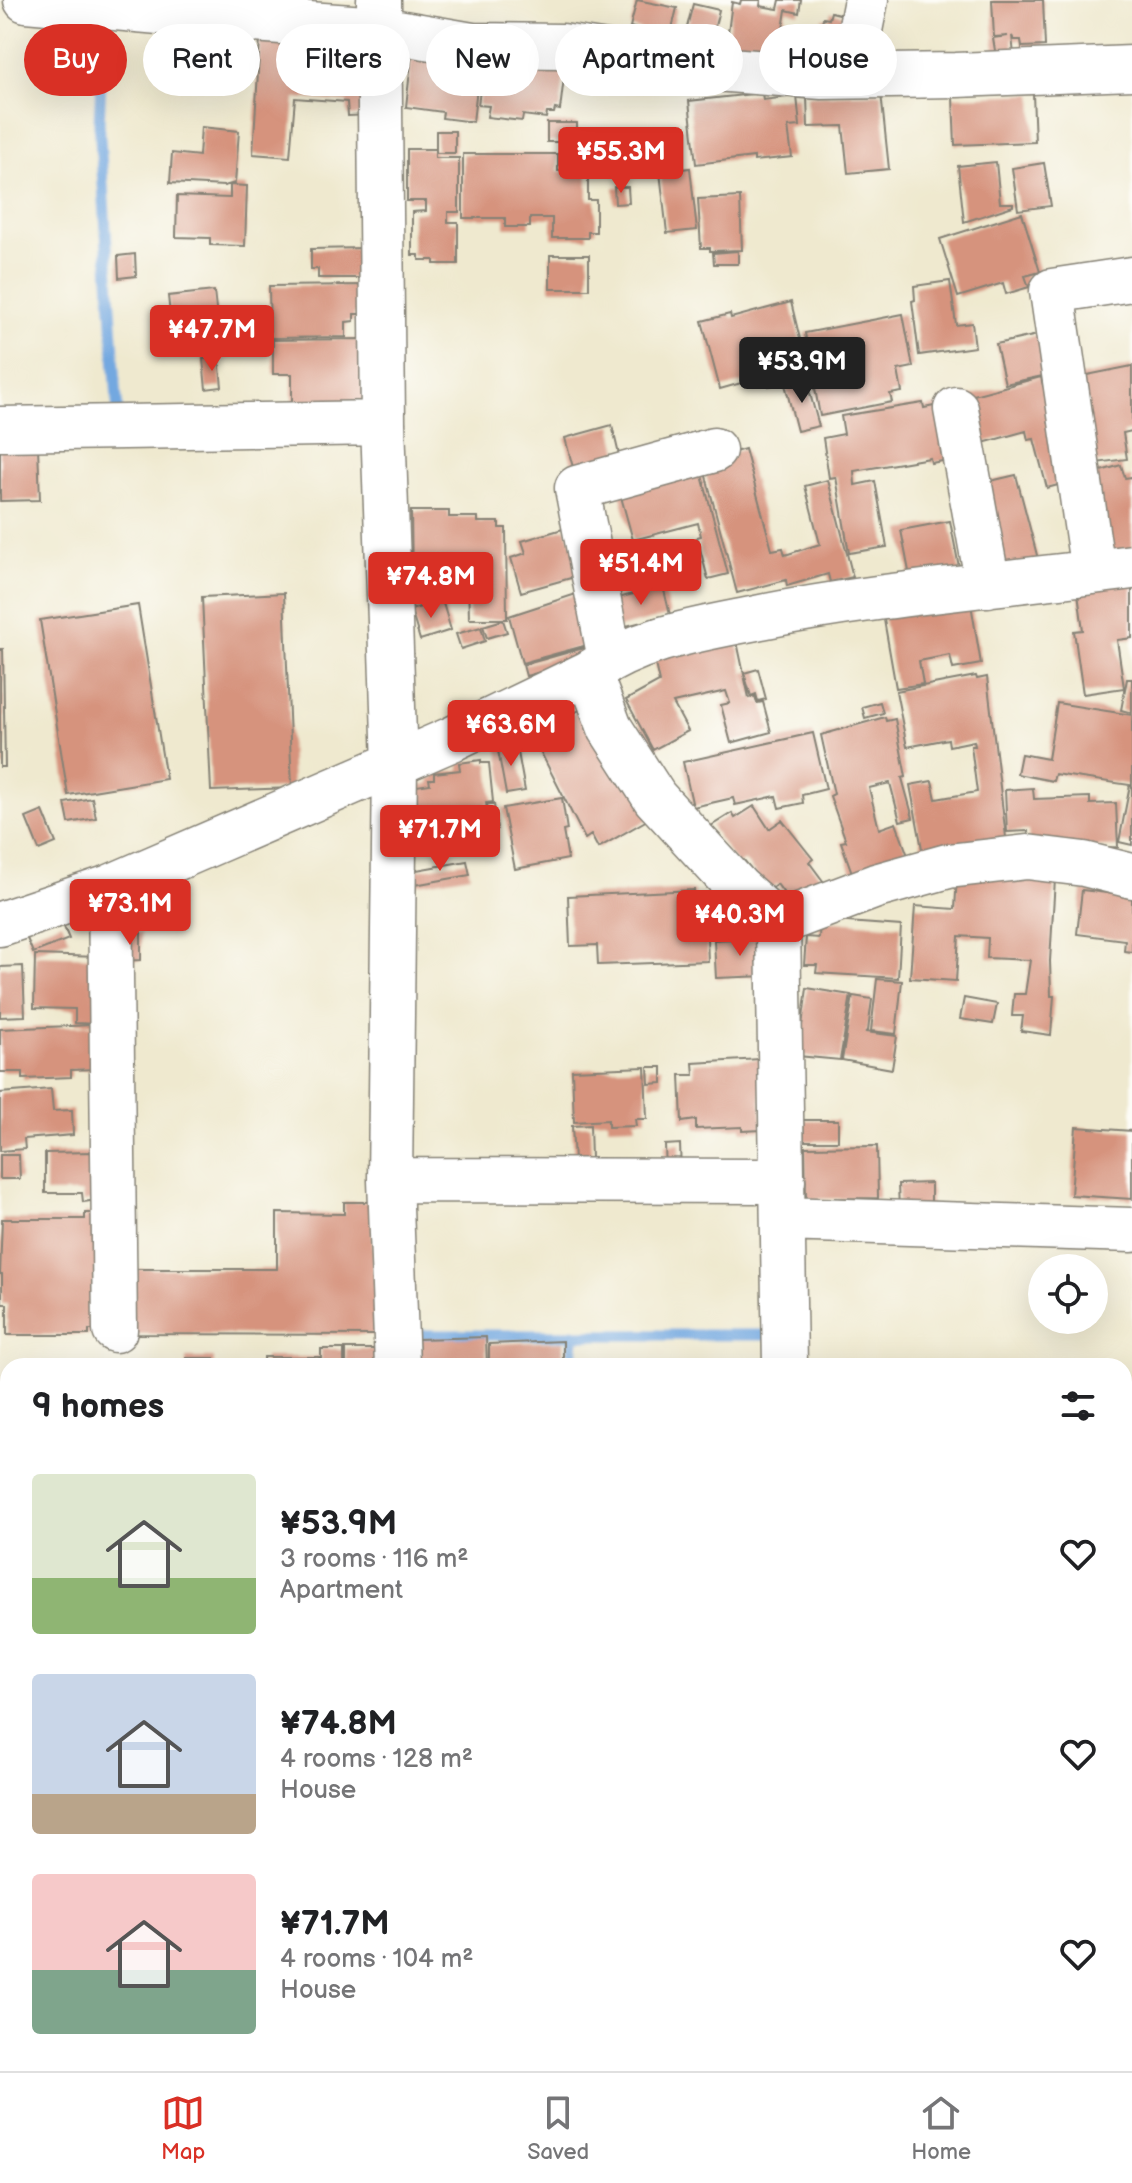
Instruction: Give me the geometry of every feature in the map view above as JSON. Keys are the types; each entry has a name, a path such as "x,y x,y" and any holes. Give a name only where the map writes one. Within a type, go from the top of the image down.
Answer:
{"street":[{"path":"26,0 237,19 380,14 472,45 562,46 702,68 759,72"},
{"path":"861,24 866,0"},
{"path":"380,14 383,423 395,764 390,1180 397,1358"},
{"path":"897,76 1132,68"},
{"path":"0,924 110,887 395,764 667,635 815,606 1112,570 1052,291 1132,279"},
{"path":"956,409 988,585"},
{"path":"0,429 383,423"},
{"path":"714,450 577,488 599,666 610,728 655,798 738,888 778,923 785,1358"},
{"path":"778,923 876,886 948,866 1027,857 1084,864 1132,876"},
{"path":"110,887 115,1330"},
{"path":"390,1180 783,1200 1132,1230"}],"building":[{"path":"637,0 677,8 673,24 631,24"},
{"path":"741,0 761,0 760,6 778,9 780,0 801,0 799,13 786,10 784,24 759,24 759,52 743,50 743,24 729,24 732,2 740,4"},
{"path":"992,0 1043,0 1045,46 1022,47 1021,40 1014,40 1012,36 1014,55 996,57 993,38 1008,36 994,37"},
{"path":"693,4 719,10 716,24 688,24"},
{"path":"831,12 860,19 859,24 822,24 823,18 829,19"},
{"path":"260,39 276,41 276,96 369,96 370,115 348,116 347,102 295,98 290,157 253,154 257,96 260,96"},
{"path":"412,53 426,55 426,96 476,96 473,122 442,118 443,112 406,107 407,96 410,96"},
{"path":"539,66 555,68 555,96 562,96 560,110 547,113 546,118 523,115 522,121 487,117 489,106 478,105 479,96 539,96"},
{"path":"759,93 763,100 797,96 800,126 788,127 792,157 754,161 754,157 696,164 689,101"},
{"path":"1033,94 1035,142 955,145 953,97"},
{"path":"807,96 881,96 889,169 848,173 843,126 808,127"},
{"path":"547,123 577,123 577,142 547,142"},
{"path":"201,127 239,131 235,183 224,186 170,183 172,153 199,156"},
{"path":"436,131 455,131 455,153 436,153"},
{"path":"407,149 435,149 435,158 459,158 459,212 448,212 448,222 458,222 458,264 434,264 434,260 419,260 419,255 412,255 412,212 426,211 426,201 407,201"},
{"path":"463,154 558,154 558,171 588,171 588,200 596,200 596,232 588,232 588,238 552,238 552,218 530,218 530,227 505,227 505,218 463,218"},
{"path":"996,162 1000,203 1013,203 1013,206 964,222 958,166"},
{"path":"1044,163 1051,206 1018,210 1012,168"},
{"path":"690,168 697,230 667,233 660,172"},
{"path":"230,185 247,186 245,246 210,245 210,238 176,237 177,196 230,198"},
{"path":"614,187 628,187 629,203 615,204"},
{"path":"740,197 742,250 710,251 710,248 701,248 698,199"},
{"path":"1022,213 1040,272 1025,276 1029,287 1006,294 1003,283 958,297 940,239"},
{"path":"364,248 364,278 318,278 318,269 311,269 311,249"},
{"path":"738,251 738,264 714,264 713,253"},
{"path":"135,254 136,276 119,278 118,256"},
{"path":"550,255 589,255 589,289 550,289"},
{"path":"950,281 956,325 972,323 975,347 919,355 912,301 915,300 914,286"},
{"path":"364,285 365,314 354,314 354,321 346,322 346,337 270,338 269,286"},
{"path":"214,291 220,345 174,351 168,296"},
{"path":"791,302 809,376 769,386 766,376 720,389 702,321 730,314 731,318"},
{"path":"903,314 913,367 898,370 902,392 890,394 892,402 820,416 805,333"},
{"path":"1047,333 1052,374 1005,384 996,344"},
{"path":"364,339 364,402 292,402 292,374 273,374 273,340"},
{"path":"219,358 222,387 206,389 203,359"},
{"path":"1132,366 1132,431 1123,433 1127,459 1089,464 1077,377"},
{"path":"1041,377 1043,386 1055,383 1073,481 1047,488 1034,439 1028,440 1026,431 979,444 966,397"},
{"path":"806,379 819,426 797,431 785,384"},
{"path":"923,403 924,408 944,404 954,459 931,463 930,458 854,471 855,485 875,481 887,547 849,553 836,477 829,478 823,438 844,434 841,416"},
{"path":"612,425 620,459 574,471 565,438"},
{"path":"38,447 40,500 0,501 0,448"},
{"path":"745,449 772,550 783,548 785,555 820,544 805,486 828,480 853,577 830,582 828,574 787,586 786,580 737,593 702,461"},
{"path":"699,464 728,574 708,579 697,537 701,536 698,523 633,540 618,486"},
{"path":"1121,465 1125,478 1132,477 1132,551 1104,555 1091,474"},
{"path":"1016,475 1039,563 1005,571 982,483"},
{"path":"411,511 449,511 449,517 478,517 478,522 499,522 499,528 506,528 507,619 469,619 468,579 412,579"},
{"path":"950,521 960,572 911,582 901,530"},
{"path":"566,528 585,574 521,592 511,558 526,553 522,541"},
{"path":"1132,579 1132,638 1117,640 1124,688 1083,694 1074,631 1083,630 1077,586"},
{"path":"663,586 670,615 618,628 611,600"},
{"path":"284,593 292,788 211,791 202,597"},
{"path":"576,594 591,644 522,663 509,616"},
{"path":"970,598 981,664 953,669 950,655 919,661 923,684 896,688 883,614"},
{"path":"442,600 451,630 420,640 411,610"},
{"path":"138,605 166,779 68,795 40,620"},
{"path":"503,620 507,632 487,638 483,626"},
{"path":"481,627 485,641 461,649 456,634"},
{"path":"736,637 749,698 755,696 757,703 763,702 771,732 731,743 721,705 730,703 726,691 673,703 688,731 653,750 626,700 659,682 653,655"},
{"path":"591,646 594,657 526,676 523,665"},
{"path":"0,649 3,649 5,767 0,767"},
{"path":"758,669 766,699 758,701 756,694 751,696 744,673"},
{"path":"976,676 977,679 987,677 1007,846 923,854 910,785 932,781 936,799 977,792 971,746 975,746 974,741 949,746 948,739 907,747 896,691"},
{"path":"1127,679 1132,679 1132,713 1121,710"},
{"path":"880,702 883,713 865,718 862,707"},
{"path":"1057,703 1132,715 1132,845 1119,842 1130,785 1055,774 1053,781 1017,774 1021,754 1048,759"},
{"path":"587,706 656,815 598,848 591,835 585,839 532,735"},
{"path":"885,717 886,721 895,719 906,777 902,778 913,818 900,821 890,783 869,788 879,829 896,823 911,864 856,884 841,842 846,841 830,796 834,794 821,735"},
{"path":"813,733 826,789 802,795 803,803 779,808 776,796 735,805 733,798 693,807 683,762"},
{"path":"516,741 525,791 506,794 497,745"},
{"path":"481,760 481,763 489,763 493,802 486,803 487,809 473,811 473,816 456,818 457,831 416,836 410,787 430,784 429,779 434,779 434,773 460,770 459,763"},
{"path":"1033,788 1034,799 1090,797 1090,804 1116,803 1118,847 1029,848 1028,831 1007,832 1005,790"},
{"path":"92,798 96,818 69,823 65,803"},
{"path":"562,798 568,859 515,869 503,808"},
{"path":"487,804 494,804 497,829 484,831 481,812 488,810"},
{"path":"754,806 769,829 782,820 813,859 809,862 826,885 795,908 777,884 769,891 744,860 737,865 711,826 732,813 735,818"},
{"path":"43,811 56,843 39,850 26,818"},
{"path":"467,861 470,875 414,885 411,871"},
{"path":"957,876 1055,879 1050,961 1051,996 1054,996 1051,1035 1021,1031 1023,1016 1012,1016 1014,994 1025,994 1030,960 987,958 988,938 959,936 956,981 910,978 915,906 955,909"},
{"path":"694,890 695,917 706,917 708,961 598,965 597,945 570,946 568,896"},
{"path":"1082,890 1132,896 1132,952 1124,951 1125,940 1077,934"},
{"path":"820,920 901,926 898,978 816,973 817,965 804,965 806,937 819,938"},
{"path":"62,922 69,939 33,953 26,936"},
{"path":"120,933 141,933 141,960 120,961"},
{"path":"764,937 766,976 716,978 714,940"},
{"path":"35,955 100,957 99,1024 75,1023 75,1009 34,1008"},
{"path":"23,966 25,1016 0,1017 0,967"},
{"path":"877,979 902,981 896,1034 871,1031"},
{"path":"807,988 851,995 840,1060 798,1056"},
{"path":"853,996 872,999 868,1031 865,1032 897,1036 892,1069 842,1060"},
{"path":"964,998 997,1004 993,1024 960,1019"},
{"path":"93,1025 95,1069 71,1070 71,1077 23,1079 23,1072 0,1072 0,1029"},
{"path":"760,1059 762,1130 742,1131 742,1127 696,1129 696,1120 682,1122 680,1075 694,1075 693,1063"},
{"path":"645,1067 647,1119 635,1119 636,1126 608,1127 608,1120 574,1122 572,1070"},
{"path":"648,1067 662,1067 662,1083 649,1084"},
{"path":"51,1089 53,1111 72,1110 73,1135 24,1139 25,1149 0,1151 0,1093"},
{"path":"803,1120 838,1120 838,1141 804,1141"},
{"path":"590,1125 591,1159 574,1160 572,1126"},
{"path":"1076,1127 1132,1131 1132,1199 1071,1195"},
{"path":"680,1144 681,1172 666,1173 665,1145"},
{"path":"877,1146 878,1198 806,1199 805,1147"},
{"path":"92,1152 104,1199 83,1202 82,1193 45,1193 45,1153"},
{"path":"0,1155 19,1155 20,1179 0,1179"},
{"path":"931,1183 931,1209 899,1210 898,1184"},
{"path":"344,1202 371,1202 377,1335 131,1334 131,1269 277,1269 277,1213 344,1214"},
{"path":"85,1213 99,1213 99,1330 89,1330 89,1335 7,1335 7,1304 2,1304 0,1274 2,1219 85,1219"},
{"path":"486,1337 487,1358 419,1358 418,1339"},
{"path":"563,1341 563,1358 489,1358 489,1344"},
{"path":"321,1349 344,1349 344,1358 321,1358"},
{"path":"346,1349 375,1349 379,1358 346,1358"},
{"path":"264,1357 319,1357 319,1358"}],"waterway":[{"path":"109,19 104,19 99,123 118,416 122,416"},
{"path":"410,1335 769,1335 769,1327"},
{"path":"573,1334 573,1358"}]}
